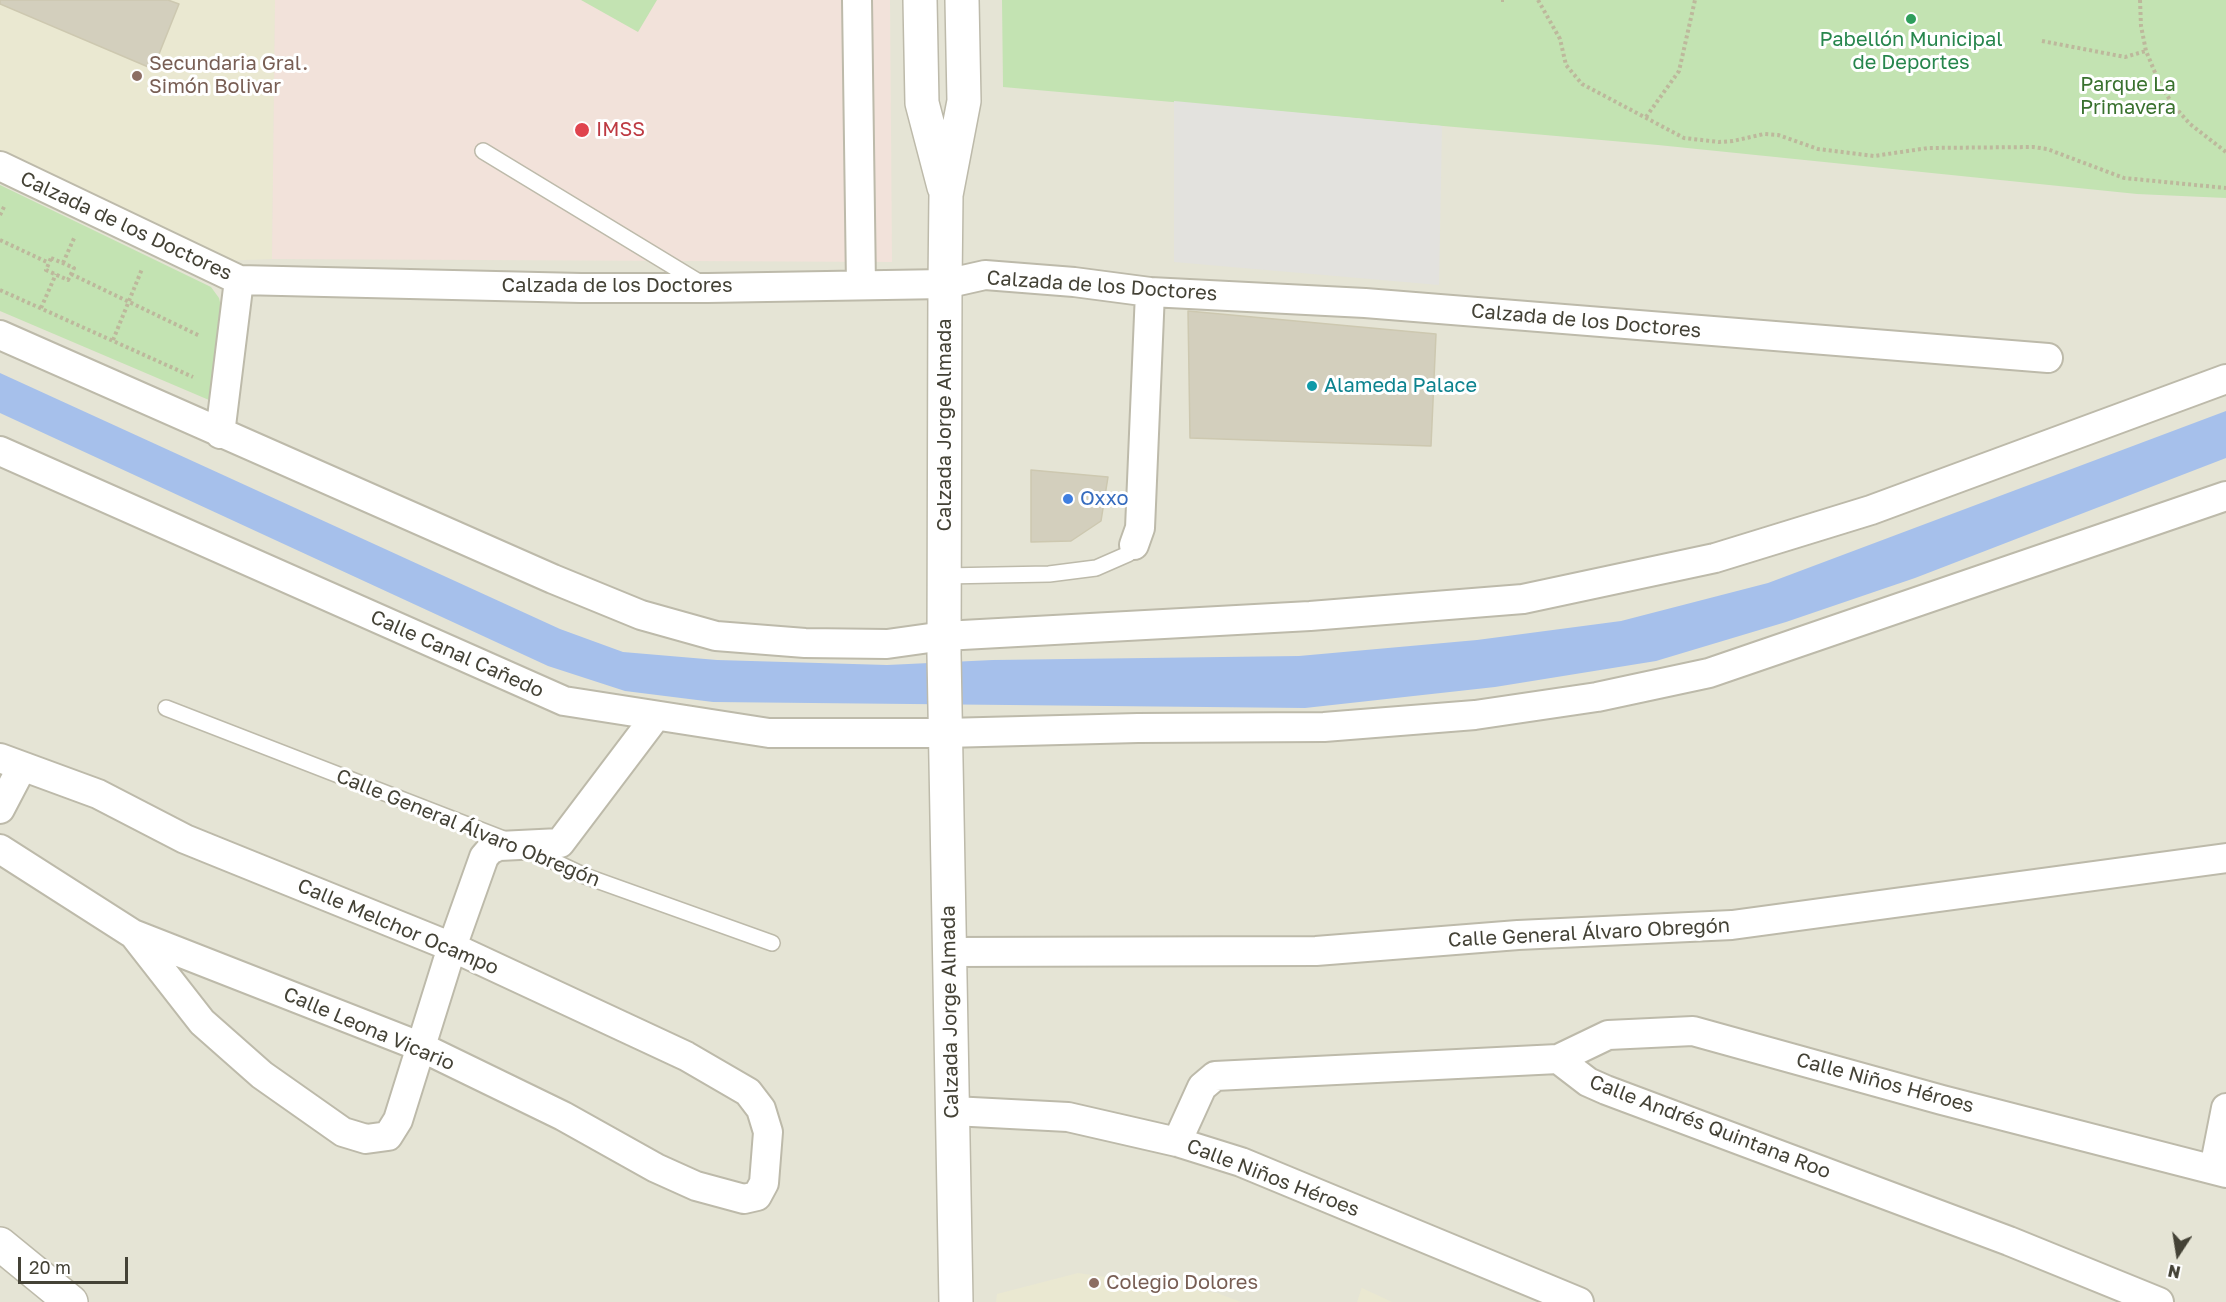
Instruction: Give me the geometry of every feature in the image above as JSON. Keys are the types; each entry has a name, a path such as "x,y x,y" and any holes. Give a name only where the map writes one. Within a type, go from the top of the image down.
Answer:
{"street":[{"path":"857,0 861,285"},
{"name":"Calzada Jorge Almada","path":"920,0 922,103 946,195"},
{"name":"Calzada Jorge Almada","path":"956,1302 944,645 945,284 946,195 964,101 962,0"},
{"name":"Calzada de los Doctores","path":"0,166 239,280 581,288 708,288 945,284 985,275 1149,291 1365,303 2048,358"},
{"path":"220,434 239,280"},
{"path":"1134,545 1140,528 1149,291"},
{"path":"0,335 220,434 641,615 716,636 805,643 944,645 1523,599 1715,558 1871,510 2226,379"},
{"name":"Calle Canal Cañedo","path":"0,451 564,701 769,733 945,728 1324,727 1475,715 1597,697 1709,673 2226,496"},
{"path":"133,934 202,1022 262,1075 316,1116 343,1132 366,1139 388,1136 398,1120 419,1046 484,857 489,850 499,846 560,843 656,716"},
{"path":"0,808 11,763"},
{"name":"Calle Melchor Ocampo","path":"11,763 98,795 185,839 452,947 686,1056 737,1086 747,1092 761,1109 768,1132 764,1182 757,1196 744,1199"},
{"name":"Calle Leona Vicario","path":"0,849 133,934 419,1046 563,1116 656,1167 696,1186 744,1199"},
{"name":"Calle General Álvaro Obregón","path":"948,952 1317,951 1518,936 1732,925 2226,858"},
{"name":"Calle Niños Héroes","path":"1558,1059 1608,1035 1694,1031 1942,1100 2220,1171"},
{"path":"1177,1142 1202,1087 1215,1076 1558,1059"},
{"name":"Calle Andrés Quintana Roo","path":"1558,1059 1588,1082 1605,1090 2009,1241 2158,1302"},
{"path":"2220,1171 2226,1108"},
{"name":"Calle Niños Héroes","path":"953,1111 1068,1117 1177,1142 1241,1162 1579,1302"},
{"path":"0,1244 72,1302"}],"lane":[{"path":"483,151 708,288"},
{"path":"944,576 1050,574 1096,568 1128,554 1134,545"},
{"name":"Calle General Álvaro Obregón","path":"166,708 519,844 585,876 772,943"}],"path":[{"path":"1501,0 1507,0"},
{"path":"1538,0 1560,39 1566,65 1582,84 1684,138 1733,141 1764,134 1778,135 1798,144 1856,156 1874,156 1928,148 2033,147 2047,149 2124,178 2226,188"},
{"path":"1646,117 1679,71 1695,0"},
{"path":"2140,0 2141,26 2146,51 2159,82 2173,105 2190,124 2226,152"},
{"path":"2042,40 2125,57 2146,51"},
{"path":"63,263 77,231"},
{"path":"0,240 49,263"},
{"path":"51,258 63,263 74,268 68,280 46,270 51,258"},
{"path":"113,340 144,262"},
{"path":"42,308 56,274"},
{"path":"71,274 207,339"},
{"path":"0,290 198,379"}],"shaded area":[{"path":"0,0 2226,0 2226,1302 0,1302"},
{"name":"Secundaria Gral. Simón Bolivar","path":"0,0 275,0 272,259 219,261 0,152"},
{"name":"IMSS","path":"275,0 890,0 892,262 272,259"},
{"path":"1174,101 1442,126 1439,285 1174,262"},
{"name":"Colegio Dolores","path":"1078,1273 1217,1293 1241,1302 996,1302 997,1294"},
{"path":"1362,1288 1392,1302 1357,1302"}],"green space":[{"path":"581,0 657,0 638,32"},
{"name":"Parque La Primavera","path":"1002,0 2226,0 2226,198 2137,194 1658,145 1003,87"},
{"path":"0,185 211,287 219,298 222,311 209,400 0,311"}],"water":[{"path":"0,373 560,629 623,652 717,660 887,665 993,660 1299,656 1477,640 1621,621 1768,583 2226,411 2226,458 1915,578 1786,622 1656,661 1495,687 1305,708 713,702 625,691 548,666 0,413"}],"building":[{"path":"0,0 168,0 179,4 153,69 0,4"},
{"name":"Alameda Palace","path":"1188,311 1436,334 1431,446 1190,438"},
{"name":"Oxxo","path":"1031,470 1108,477 1101,521 1071,541 1031,542"}],"place":[{"name":"Pabellón Municipal de Deportes","path":"1911,19"},
{"name":"Secundaria Gral. Simón Bolivar","path":"137,76"},
{"name":"IMSS","path":"582,130"},
{"name":"Alameda Palace","path":"1312,386"},
{"name":"Oxxo","path":"1068,499"},
{"name":"Colegio Dolores","path":"1094,1283"}]}
